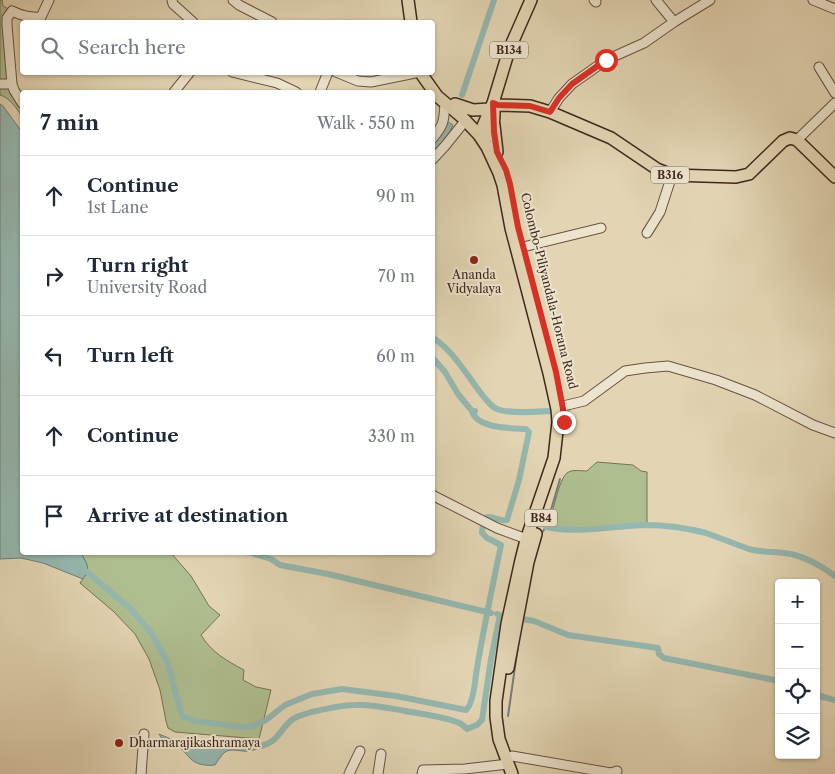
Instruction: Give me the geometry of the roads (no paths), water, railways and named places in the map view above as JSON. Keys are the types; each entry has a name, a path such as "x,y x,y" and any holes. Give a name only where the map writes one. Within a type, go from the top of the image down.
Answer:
{"main road":[{"path":"401,0 405,20"},
{"path":"408,0 411,20"},
{"name":"B134","path":"483,135 509,50 531,0"},
{"name":"Colombo-Piliyandala-Horana Road","path":"422,75 433,90"},
{"name":"Colombo-Piliyandala-Horana Road","path":"431,75 450,104 483,135 503,185 511,228 528,276"},
{"name":"Colombo-Piliyandala-Horana Road","path":"435,93 470,117 497,152 506,170 549,373 560,408 561,422 554,458 526,540 512,602 496,701 499,740 511,765 520,774"},
{"path":"450,104 473,110 492,106"},
{"name":"B134","path":"492,106 494,125"},
{"name":"B316","path":"492,106 530,106 550,112 611,138 656,169 672,175 736,177 749,174 783,141 790,138 797,140"},
{"path":"483,135 494,125"},
{"path":"494,125 497,152"},
{"path":"797,140 835,176"}],"street":[{"path":"20,100 12,84 7,18 12,11 31,18 41,16 49,0"},
{"path":"172,0 173,4 190,20"},
{"path":"233,0 268,20"},
{"path":"656,0 674,22"},
{"path":"550,112 559,98 572,84 606,60 644,43 710,0"},
{"path":"813,0 835,9"},
{"path":"819,67 835,93"},
{"path":"176,90 188,75"},
{"path":"244,75 277,83 292,90"},
{"path":"277,83 279,75"},
{"path":"321,90 327,75"},
{"path":"343,75 358,81 371,82 405,75"},
{"path":"0,84 12,84"},
{"path":"797,140 835,103"},
{"path":"435,136 441,129 450,104"},
{"path":"435,157 466,120"},
{"path":"647,233 660,212 672,175"},
{"path":"523,247 601,228"},
{"path":"560,408 584,401 625,371 668,366 755,394 813,425 835,433"},
{"path":"435,497 497,528 526,540"},
{"path":"141,774 144,734"},
{"path":"349,774 360,751"},
{"path":"378,774 381,754"},
{"path":"422,774 423,770 511,765 611,773 617,771"}],"water":[{"path":"0,104 20,129 20,555 82,555 87,569 83,579 43,563 21,558 0,559"},
{"path":"448,122 453,125 447,138 435,153 435,139"},
{"path":"159,734 183,742 261,746 251,751 229,750 224,753 215,765 205,765 193,761 181,748 165,741"}],"waterway":[{"path":"462,95 494,0"},
{"path":"435,339 454,357 483,396 495,408 504,411 521,412 567,410"},
{"path":"435,360 445,372 458,394 472,411 475,411"},
{"path":"472,411 475,417 487,424 504,428 526,429 529,432 519,480 507,520 487,517"},
{"path":"541,534 546,527 560,479"},
{"path":"87,572 131,609 152,634 167,661 182,716 195,721 241,727 253,726 266,720 285,705 312,694 342,689 396,696 466,710 473,694 501,545 487,538 482,533 483,523"},
{"path":"546,527 571,530 645,525 684,528 706,533 749,549 795,555 826,569 835,576"},
{"path":"258,555 271,559 280,565 328,574 491,613"},
{"path":"261,746 276,738 289,722 298,716 323,709 350,705 374,706 438,717 458,722 467,729 477,725 482,720 500,615 497,614"},
{"path":"522,619 534,621 568,635 658,648 659,654 664,658 775,680"},
{"path":"508,716 519,639"},
{"path":"820,696 835,700"}],"place":[{"name":"Ananda Vidyalaya","path":"474,260"},
{"name":"Dharmarajikashramaya","path":"119,743"}]}
